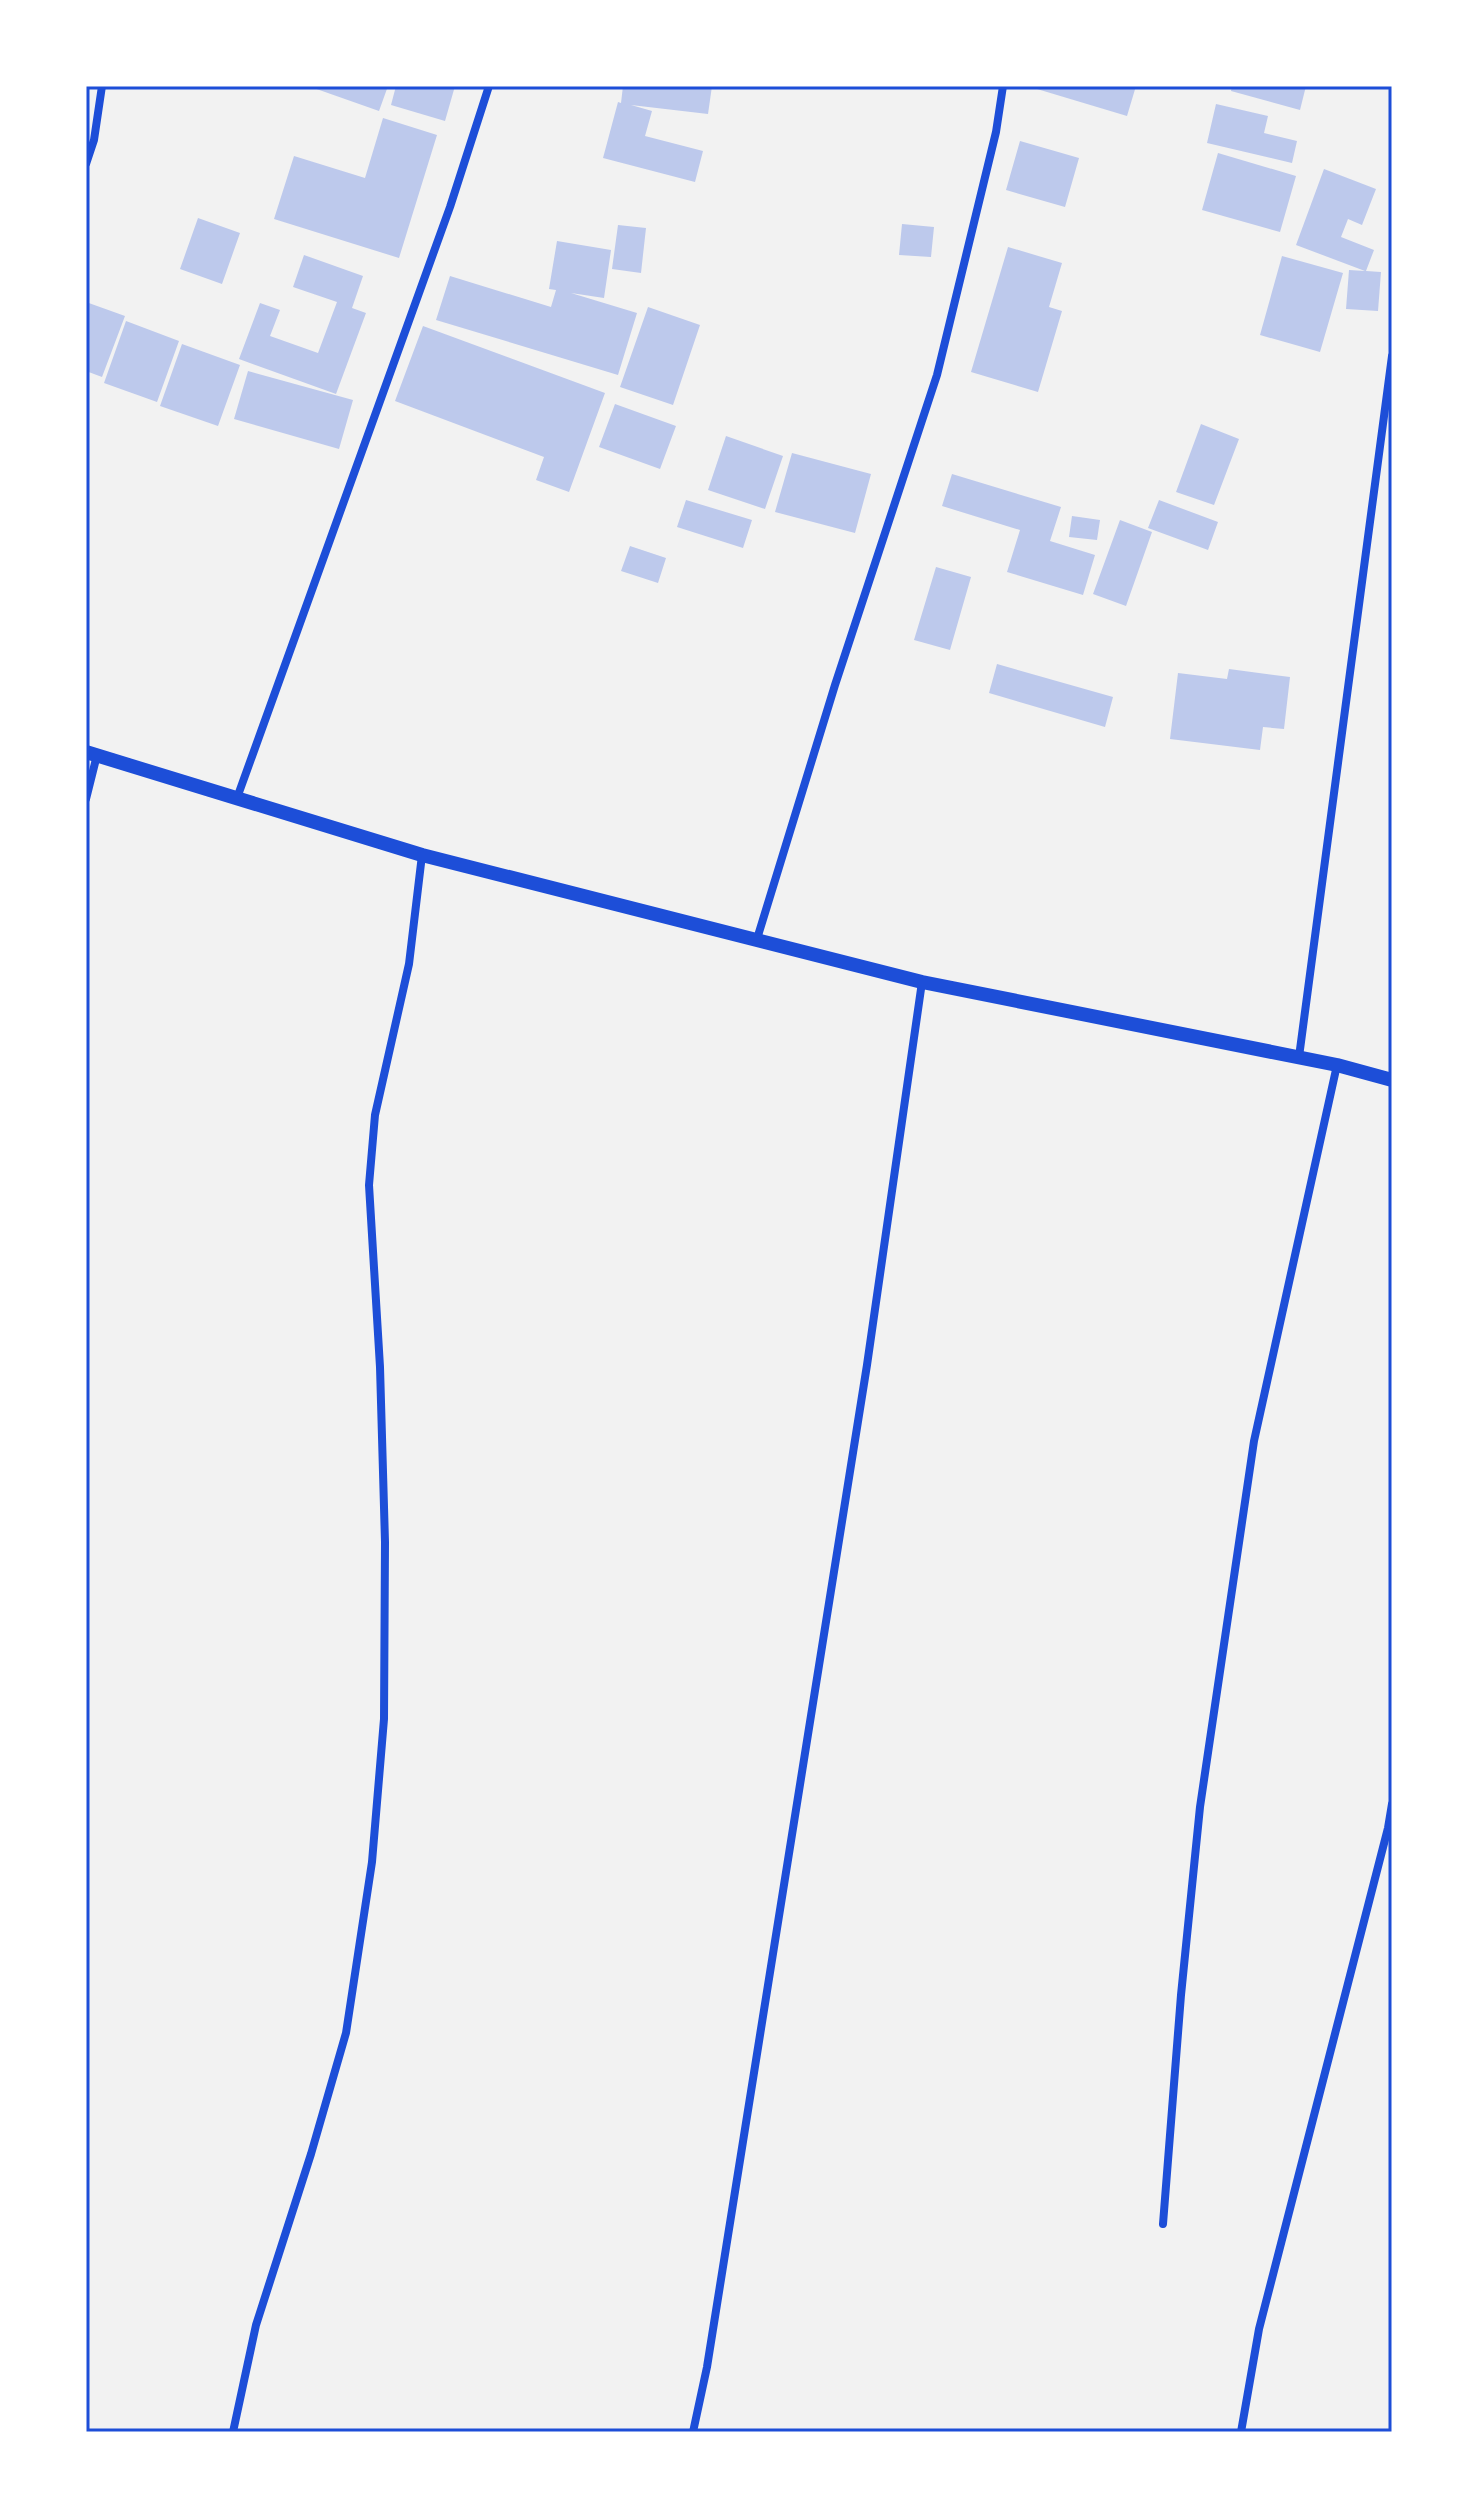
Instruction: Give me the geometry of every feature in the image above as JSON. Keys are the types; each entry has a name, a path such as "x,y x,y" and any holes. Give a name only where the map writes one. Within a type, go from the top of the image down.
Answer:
{"street":[{"path":"86,164 94,140 102,86"},
{"path":"237,798 450,207 489,86"},
{"path":"757,939 937,375 996,132 1003,86"},
{"path":"1299,1057 1392,356"},
{"path":"86,799 91,754 422,855 922,982 1299,1057 1392,1080"},
{"path":"233,2432 256,2325 346,2033 372,1862 384,1719 385,1542 380,1367 369,1185 375,1115 409,964 422,855"},
{"path":"693,2432 710,2351 864,1381 922,982"},
{"path":"1163,2224 1200,1807 1252,1456 1337,1065"},
{"path":"1241,2432 1259,2329 1392,1804"}],"building":[{"path":"308,86 388,86 379,111"},
{"path":"396,86 455,86 445,121 391,105"},
{"path":"623,86 712,86 708,114 631,105 652,111 645,136 703,151 695,182 603,158 618,102 621,103"},
{"path":"1027,86 1136,86 1127,116"},
{"path":"1232,86 1306,86 1300,110 1231,91"},
{"path":"1216,104 1268,116 1264,133 1297,141 1292,163 1207,143"},
{"path":"383,118 437,135 399,258 274,219 294,156 365,178"},
{"path":"1020,141 1079,158 1065,207 1006,190"},
{"path":"1218,153 1296,176 1280,232 1202,210"},
{"path":"1324,169 1376,189 1362,225 1348,219 1341,237 1374,250 1366,271 1381,272 1378,311 1346,309 1349,270 1365,271 1296,245"},
{"path":"198,218 240,233 222,284 180,269"},
{"path":"902,224 934,227 931,257 899,255"},
{"path":"618,225 646,228 641,273 612,269"},
{"path":"557,241 611,250 604,298 571,293 637,313 618,375 436,320 450,276 551,307 556,290 549,289"},
{"path":"1008,247 1062,263 1049,307 1062,311 1038,392 971,372"},
{"path":"304,255 363,276 352,308 366,313 336,394 239,359 260,303 280,310 270,336 318,353 337,302 293,287"},
{"path":"1282,256 1343,273 1320,352 1260,335"},
{"path":"86,302 125,316 102,377 86,371"},
{"path":"648,307 700,325 673,405 620,387"},
{"path":"126,321 179,341 157,402 104,383"},
{"path":"423,326 605,393 569,492 536,480 544,457 395,401"},
{"path":"182,344 240,365 218,426 160,406"},
{"path":"248,371 353,400 339,449 234,419"},
{"path":"615,404 676,426 660,469 599,447"},
{"path":"1201,424 1239,439 1214,505 1176,492"},
{"path":"726,436 783,456 765,509 708,490"},
{"path":"792,453 871,474 855,533 775,512"},
{"path":"952,474 1061,507 1050,541 1095,555 1083,595 1007,572 1020,530 942,506"},
{"path":"686,500 752,520 743,548 677,527"},
{"path":"1159,500 1218,522 1208,550 1148,528"},
{"path":"1072,516 1100,520 1097,540 1069,537"},
{"path":"1120,520 1152,532 1126,606 1093,594"},
{"path":"630,546 666,558 658,583 621,571"},
{"path":"936,567 971,577 950,650 914,640"},
{"path":"997,664 1113,697 1105,727 989,693"},
{"path":"1229,669 1290,677 1284,729 1263,727 1260,750 1170,739 1178,673 1227,679"}]}
